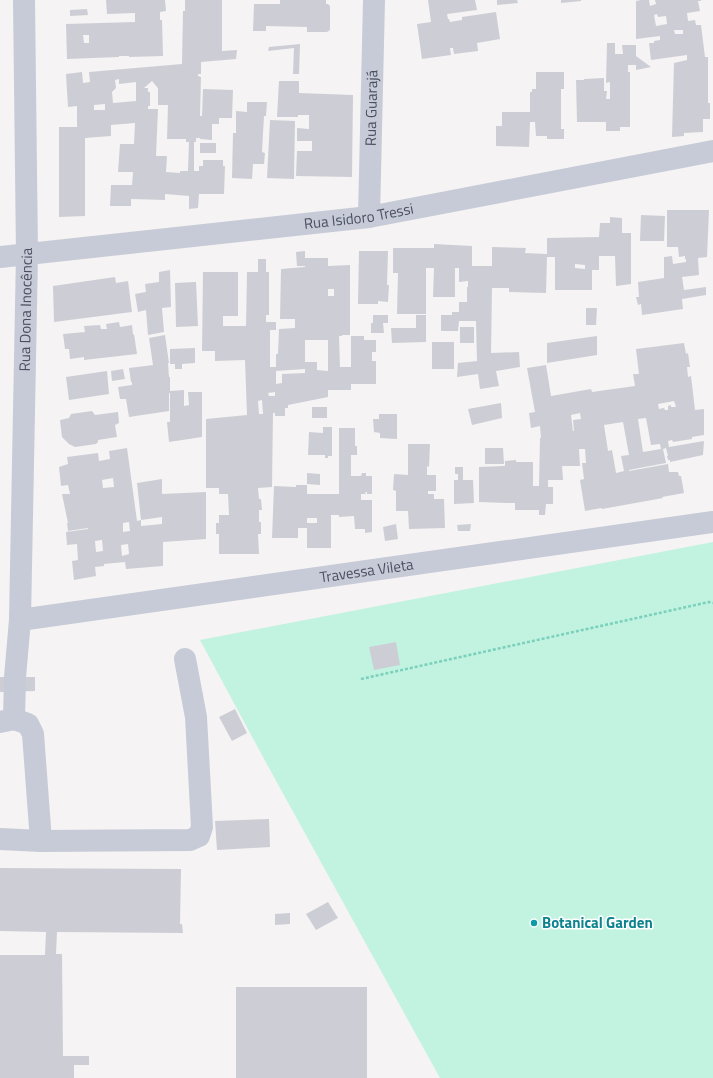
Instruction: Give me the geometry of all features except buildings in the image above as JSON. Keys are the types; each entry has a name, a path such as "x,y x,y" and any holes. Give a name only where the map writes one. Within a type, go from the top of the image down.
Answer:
{"street":[{"name":"Rua Dona Inocência","path":"7,720 15,677 20,620 27,254 24,0"},
{"name":"Rua Guarajá","path":"369,216 374,0"},
{"name":"Rua Isidoro Tressi","path":"0,257 369,216 713,151"},
{"name":"Travessa Vileta","path":"20,620 713,522"},
{"path":"0,838 41,841 190,840 199,836 202,827 196,717 184,659"},
{"path":"7,720 28,724 33,734 41,841"}],"path":[{"path":"361,679 709,602 713,603"}],"green space":[{"name":"Botanical Garden","path":"713,542 713,1078 440,1078 200,640"}],"place":[{"name":"Botanical Garden","path":"534,923"}]}
